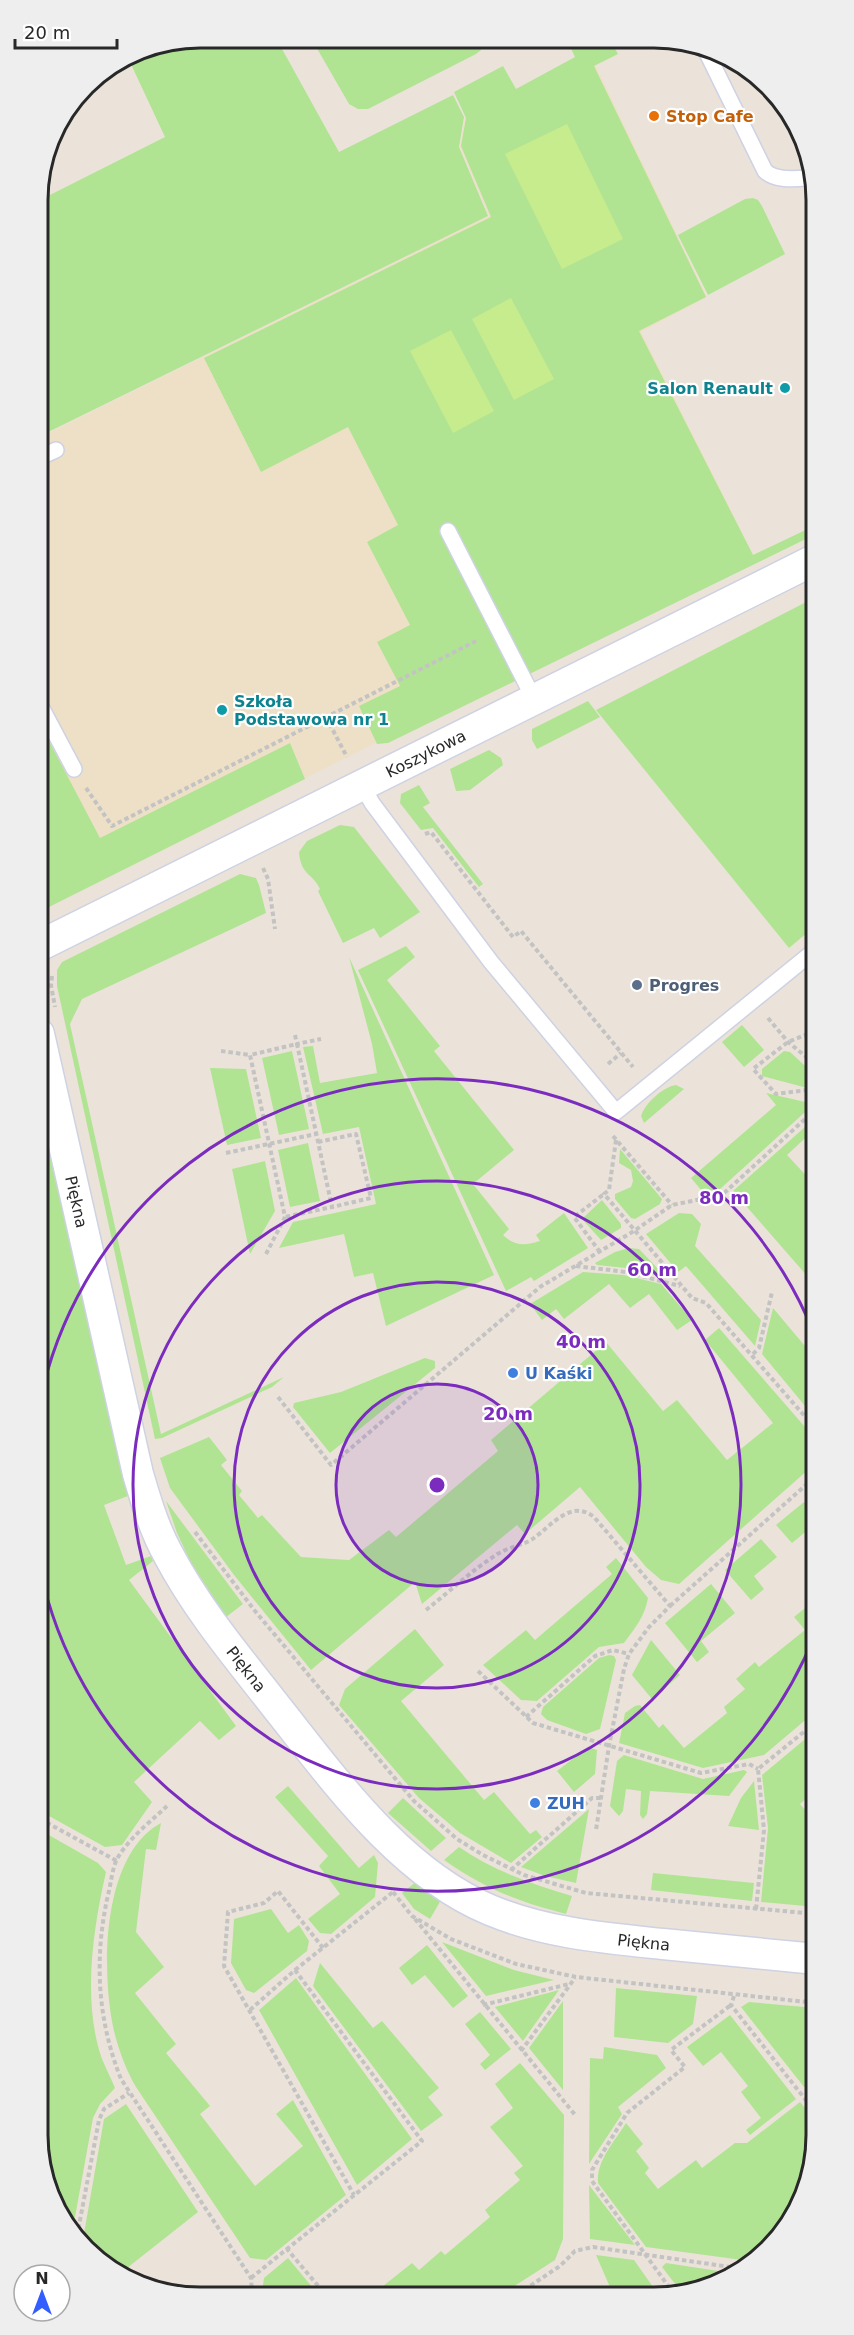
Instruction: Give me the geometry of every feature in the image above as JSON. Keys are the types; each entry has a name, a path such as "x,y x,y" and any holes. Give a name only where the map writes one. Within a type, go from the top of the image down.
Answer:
{"street":[{"name":"Koszykowa","path":"48,957 357,776 534,699 806,564"},
{"name":"Piękna","path":"48,1074 138,1474 157,1531 185,1585 227,1645 360,1809 403,1853 444,1884 488,1909 551,1929 580,1935 806,1958"}],"lane":[{"path":"710,59 765,171 779,178 805,178"},
{"path":"48,454 56,450"},
{"path":"448,531 534,699"},
{"path":"48,720 74,769"},
{"path":"357,776 372,803 491,962 616,1112 806,958"}],"path":[{"path":"74,769 112,826 498,629"},
{"path":"326,717 357,776"},
{"path":"417,836 431,832 513,937 521,931 648,1086"},
{"path":"259,859 268,879 275,929"},
{"path":"48,969 56,1008"},
{"path":"754,1001 788,1042 806,1057"},
{"path":"806,1034 788,1042 753,1069 776,1094 806,1090"},
{"path":"295,1035 332,1207"},
{"path":"221,1051 250,1055 321,1039"},
{"path":"250,1055 285,1217 266,1254"},
{"path":"278,1397 331,1465 540,1287 634,1231 672,1205 722,1195 806,1118"},
{"path":"226,1154 316,1134"},
{"path":"285,1217 371,1198 356,1134 318,1142"},
{"path":"600,1252 574,1217 609,1190 616,1139"},
{"path":"604,1194 692,1298 706,1303 806,1417"},
{"path":"575,1266 626,1272 682,1286"},
{"path":"753,1354 759,1348 772,1292"},
{"path":"596,1830 609,1746 629,1654 649,1627 670,1606 806,1485"},
{"path":"426,1610 497,1554 533,1539 555,1520 567,1513 580,1510 594,1517 670,1606"},
{"path":"193,1528 255,1611 339,1714 414,1801 457,1839 511,1870 543,1882 586,1893 806,1913"},
{"path":"526,1717 595,1656 613,1650 629,1654"},
{"path":"478,1671 533,1723 700,1773 749,1764 758,1769"},
{"path":"758,1769 806,1730"},
{"path":"756,1909 764,1830 758,1769"},
{"path":"511,1870 592,1798 601,1798"},
{"path":"167,1806 135,1836 117,1861 101,1936 100,1995 110,2051 129,2093 251,2278 252,2287"},
{"path":"48,1823 117,1861"},
{"path":"250,2010 295,1970 457,1839"},
{"path":"323,1948 278,1891 264,1903 228,1912 224,1966 354,2195"},
{"path":"412,1916 576,2116"},
{"path":"251,2278 422,2141 295,1970"},
{"path":"521,2051 576,1977"},
{"path":"483,2005 570,1984"},
{"path":"669,2286 592,2181 592,2170 627,2113 685,2067 671,2050 731,2005 734,1995"},
{"path":"731,2005 806,2100"},
{"path":"79,2228 99,2120 104,2109 129,2093"},
{"path":"528,2287 560,2266 574,2251 593,2247 730,2267"},
{"path":"287,2249 319,2287"}],"shaded area":[{"path":"591,56 707,297 641,332 753,554 48,907 48,433 489,216 460,147 465,117"}],"green space":[{"path":"282,48 339,152 453,95 464,117 459,147 488,216 48,432 48,196 165,137 131,65 160,53 180,49"},
{"path":"317,48 481,48 476,54 368,109 358,109 349,104"},
{"path":"571,48 615,48 618,54 594,66 706,297 639,331 753,555 806,530 806,539 388,743 377,744 359,706 400,686 377,642 410,625 367,542 398,525 348,427 261,472 204,358 491,217 461,146 466,118 454,92 503,66 516,89 575,57"},
{"path":"567,124 623,239 562,269 505,154"},
{"path":"745,199 758,200 762,206 785,254 708,295 678,235"},
{"path":"511,298 554,379 514,400 472,319"},
{"path":"451,330 494,411 453,433 410,351"},
{"path":"806,602 806,934 789,948 596,710"},
{"path":"588,701 600,717 537,749 532,740 532,729"},
{"path":"48,739 100,838 290,743 305,779 48,908"},
{"path":"489,750 501,758 503,765 470,790 456,791 450,769"},
{"path":"419,785 430,803 423,807 483,884 479,887 433,828 421,830 400,803 401,794"},
{"path":"340,825 354,827 420,912 380,938 374,928 343,943 318,891 320,889 302,866 299,852 307,841"},
{"path":"240,874 256,878 266,913 82,999 70,1024 161,1434 284,1377 272,1387 162,1438 155,1439 57,986 57,970 62,962"},
{"path":"406,946 415,957 387,980 440,1046 434,1051 514,1150 473,1184 509,1229 503,1235 520,1244 540,1241 536,1235 564,1213 588,1248 534,1281 531,1277 506,1291 358,970"},
{"path":"349,957 494,1275 386,1326 373,1273 354,1277 344,1234 279,1248 293,1222 376,1204 359,1127 323,1134 303,1047 313,1046 320,1083 377,1073 372,1044"},
{"path":"742,1025 764,1050 744,1067 722,1042"},
{"path":"292,1051 309,1129 279,1135 262,1058"},
{"path":"784,1051 790,1052 806,1067 806,1088 762,1076 762,1069"},
{"path":"210,1068 246,1069 261,1138 227,1145"},
{"path":"676,1085 684,1089 644,1123 641,1116 650,1101 660,1092"},
{"path":"766,1093 806,1102 806,1111 719,1190 702,1191 691,1178 776,1105"},
{"path":"806,1126 806,1137 787,1155 806,1175 806,1275 733,1191"},
{"path":"308,1143 320,1201 290,1207 278,1150"},
{"path":"48,1144 128,1496 104,1505 126,1565 151,1556 153,1561 129,1580 236,1726 219,1740 200,1721 134,1782 152,1802 122,1845 105,1847 48,1815"},
{"path":"620,1149 662,1199 660,1204 635,1219 631,1218 615,1199 615,1194 631,1187 633,1181 631,1170 619,1163"},
{"path":"265,1161 275,1211 250,1254 232,1169"},
{"path":"602,1200 621,1224 621,1228 601,1240 582,1219"},
{"path":"679,1213 692,1214 701,1224 695,1246 761,1320 755,1346 686,1266 678,1272 646,1234"},
{"path":"629,1248 639,1249 663,1274 659,1276 595,1263 615,1252"},
{"path":"583,1272 624,1275 661,1284 692,1320 677,1330 649,1294 630,1308 609,1284 564,1319 556,1309 542,1320 530,1304"},
{"path":"773,1308 806,1347 806,1407 762,1354"},
{"path":"719,1328 806,1428 806,1472 679,1584 661,1580 646,1567 580,1487 525,1534 517,1525 422,1604 415,1582 311,1670 234,1575 170,1488 160,1458 209,1437 227,1460 221,1465 242,1491 239,1495 258,1518 262,1515 301,1557 349,1560 389,1530 396,1537 498,1451 491,1440 606,1342 663,1411 677,1400 727,1460 773,1423 705,1340"},
{"path":"425,1358 435,1361 435,1368 330,1453 293,1407 294,1403 341,1392"},
{"path":"166,1501 243,1604 226,1617 191,1563"},
{"path":"804,1502 806,1504 806,1531 792,1543 776,1525"},
{"path":"761,1539 777,1557 754,1576 764,1589 751,1600 725,1570"},
{"path":"616,1558 648,1598 645,1611 636,1627 624,1643 599,1647 537,1701 521,1700 483,1665 526,1630 535,1640 612,1574 606,1567"},
{"path":"711,1584 735,1613 701,1641 709,1652 697,1662 665,1623"},
{"path":"806,1607 806,1719 764,1755 703,1768 619,1743 625,1713 640,1705 659,1728 663,1724 684,1748 727,1713 724,1707 745,1689 736,1679 755,1662 759,1667 805,1630 794,1617"},
{"path":"415,1629 444,1665 401,1701 484,1800 494,1792 530,1834 536,1830 542,1837 511,1863 460,1833 419,1798 339,1705 345,1689"},
{"path":"651,1640 680,1675 652,1699 632,1675"},
{"path":"614,1656 616,1660 600,1729 586,1734 547,1720 541,1714 543,1707 599,1658"},
{"path":"806,1738 806,1799 800,1804 806,1811 806,1906 761,1902 768,1828 762,1775"},
{"path":"588,1747 597,1750 595,1774 574,1792 557,1771"},
{"path":"624,1755 703,1779 744,1770 747,1772 729,1796 650,1791 647,1814 643,1819 640,1815 641,1791 626,1789 623,1811 619,1816 610,1806 617,1761"},
{"path":"754,1781 759,1830 728,1826 741,1798"},
{"path":"288,1786 359,1868 374,1855 378,1863 375,1897 331,1934 320,1933 308,1919 340,1894 319,1866 328,1856 275,1797"},
{"path":"403,1798 446,1838 431,1851 388,1813"},
{"path":"589,1809 576,1883 545,1876 521,1867"},
{"path":"161,1823 156,1850 146,1849 136,1932 164,1967 135,1993 176,2044 166,2053 210,2106 200,2114 255,2186 303,2146 276,2114 293,2100 346,2195 266,2260 250,2258 136,2087 123,2060 114,2031 107,1979 107,1949 116,1888 127,1861 141,1839"},
{"path":"48,1835 98,1863 106,1872 94,1941 92,2014 102,2059 115,2088 100,2104 93,2118 74,2221 56,2184 49,2155"},
{"path":"459,1847 472,1856 514,1876 572,1896 566,1914 502,1893 444,1860"},
{"path":"653,1873 754,1883 752,1901 651,1890"},
{"path":"416,1882 441,1900 430,1919 414,1909 402,1893"},
{"path":"271,1909 288,1933 299,1925 309,1941 307,1951 254,1993 246,1990 231,1963 234,1919"},
{"path":"442,1942 514,1970 554,1980 486,1996"},
{"path":"427,1945 468,1996 453,2008 425,1975 412,1985 399,1968"},
{"path":"320,1963 373,2028 382,2021 439,2088 428,2097 443,2115 421,2131 313,1986"},
{"path":"296,1978 412,2139 357,2185 259,2010"},
{"path":"616,1988 697,1996 693,2024 668,2043 614,2037"},
{"path":"559,1990 523,2041 495,2007"},
{"path":"563,2001 563,2090 529,2048"},
{"path":"749,2002 806,2007 806,2086 804,2087 741,2007"},
{"path":"480,2012 511,2049 485,2070 480,2064 490,2055 465,2024"},
{"path":"730,2015 796,2099 750,2135 746,2130 761,2118 741,2092 748,2086 721,2052 703,2066 687,2047"},
{"path":"604,2047 657,2055 666,2068 618,2107 622,2114 589,2164 590,2058 603,2059"},
{"path":"520,2063 564,2115 563,2239 555,2260 513,2287 382,2287 412,2263 419,2270 441,2251 445,2255 490,2217 485,2210 520,2180 514,2173 523,2166 490,2127 513,2108 495,2084"},
{"path":"800,2102 806,2109 806,2145 801,2175 794,2193 780,2220 768,2235 741,2260 646,2247 598,2183 603,2159 626,2123 643,2144 636,2151 649,2168 645,2173 658,2189 696,2160 702,2168 735,2143 747,2143"},
{"path":"126,2104 198,2212 127,2268 107,2256 84,2234 104,2119"},
{"path":"589,2185 635,2245 590,2239"},
{"path":"596,2255 634,2260 653,2287 610,2287"},
{"path":"288,2258 312,2287 263,2287 264,2278"},
{"path":"666,2263 720,2271 703,2279 676,2286 662,2267"}],"place":[{"name":"Stop Cafe","path":"654,116"},
{"name":"Salon Renault","path":"785,388"},
{"name":"Szkoła Podstawowa nr 1","path":"222,710"},
{"name":"Progres","path":"637,985"},
{"name":"U Kaśki","path":"513,1373"},
{"name":"ZUH","path":"535,1803"}]}
